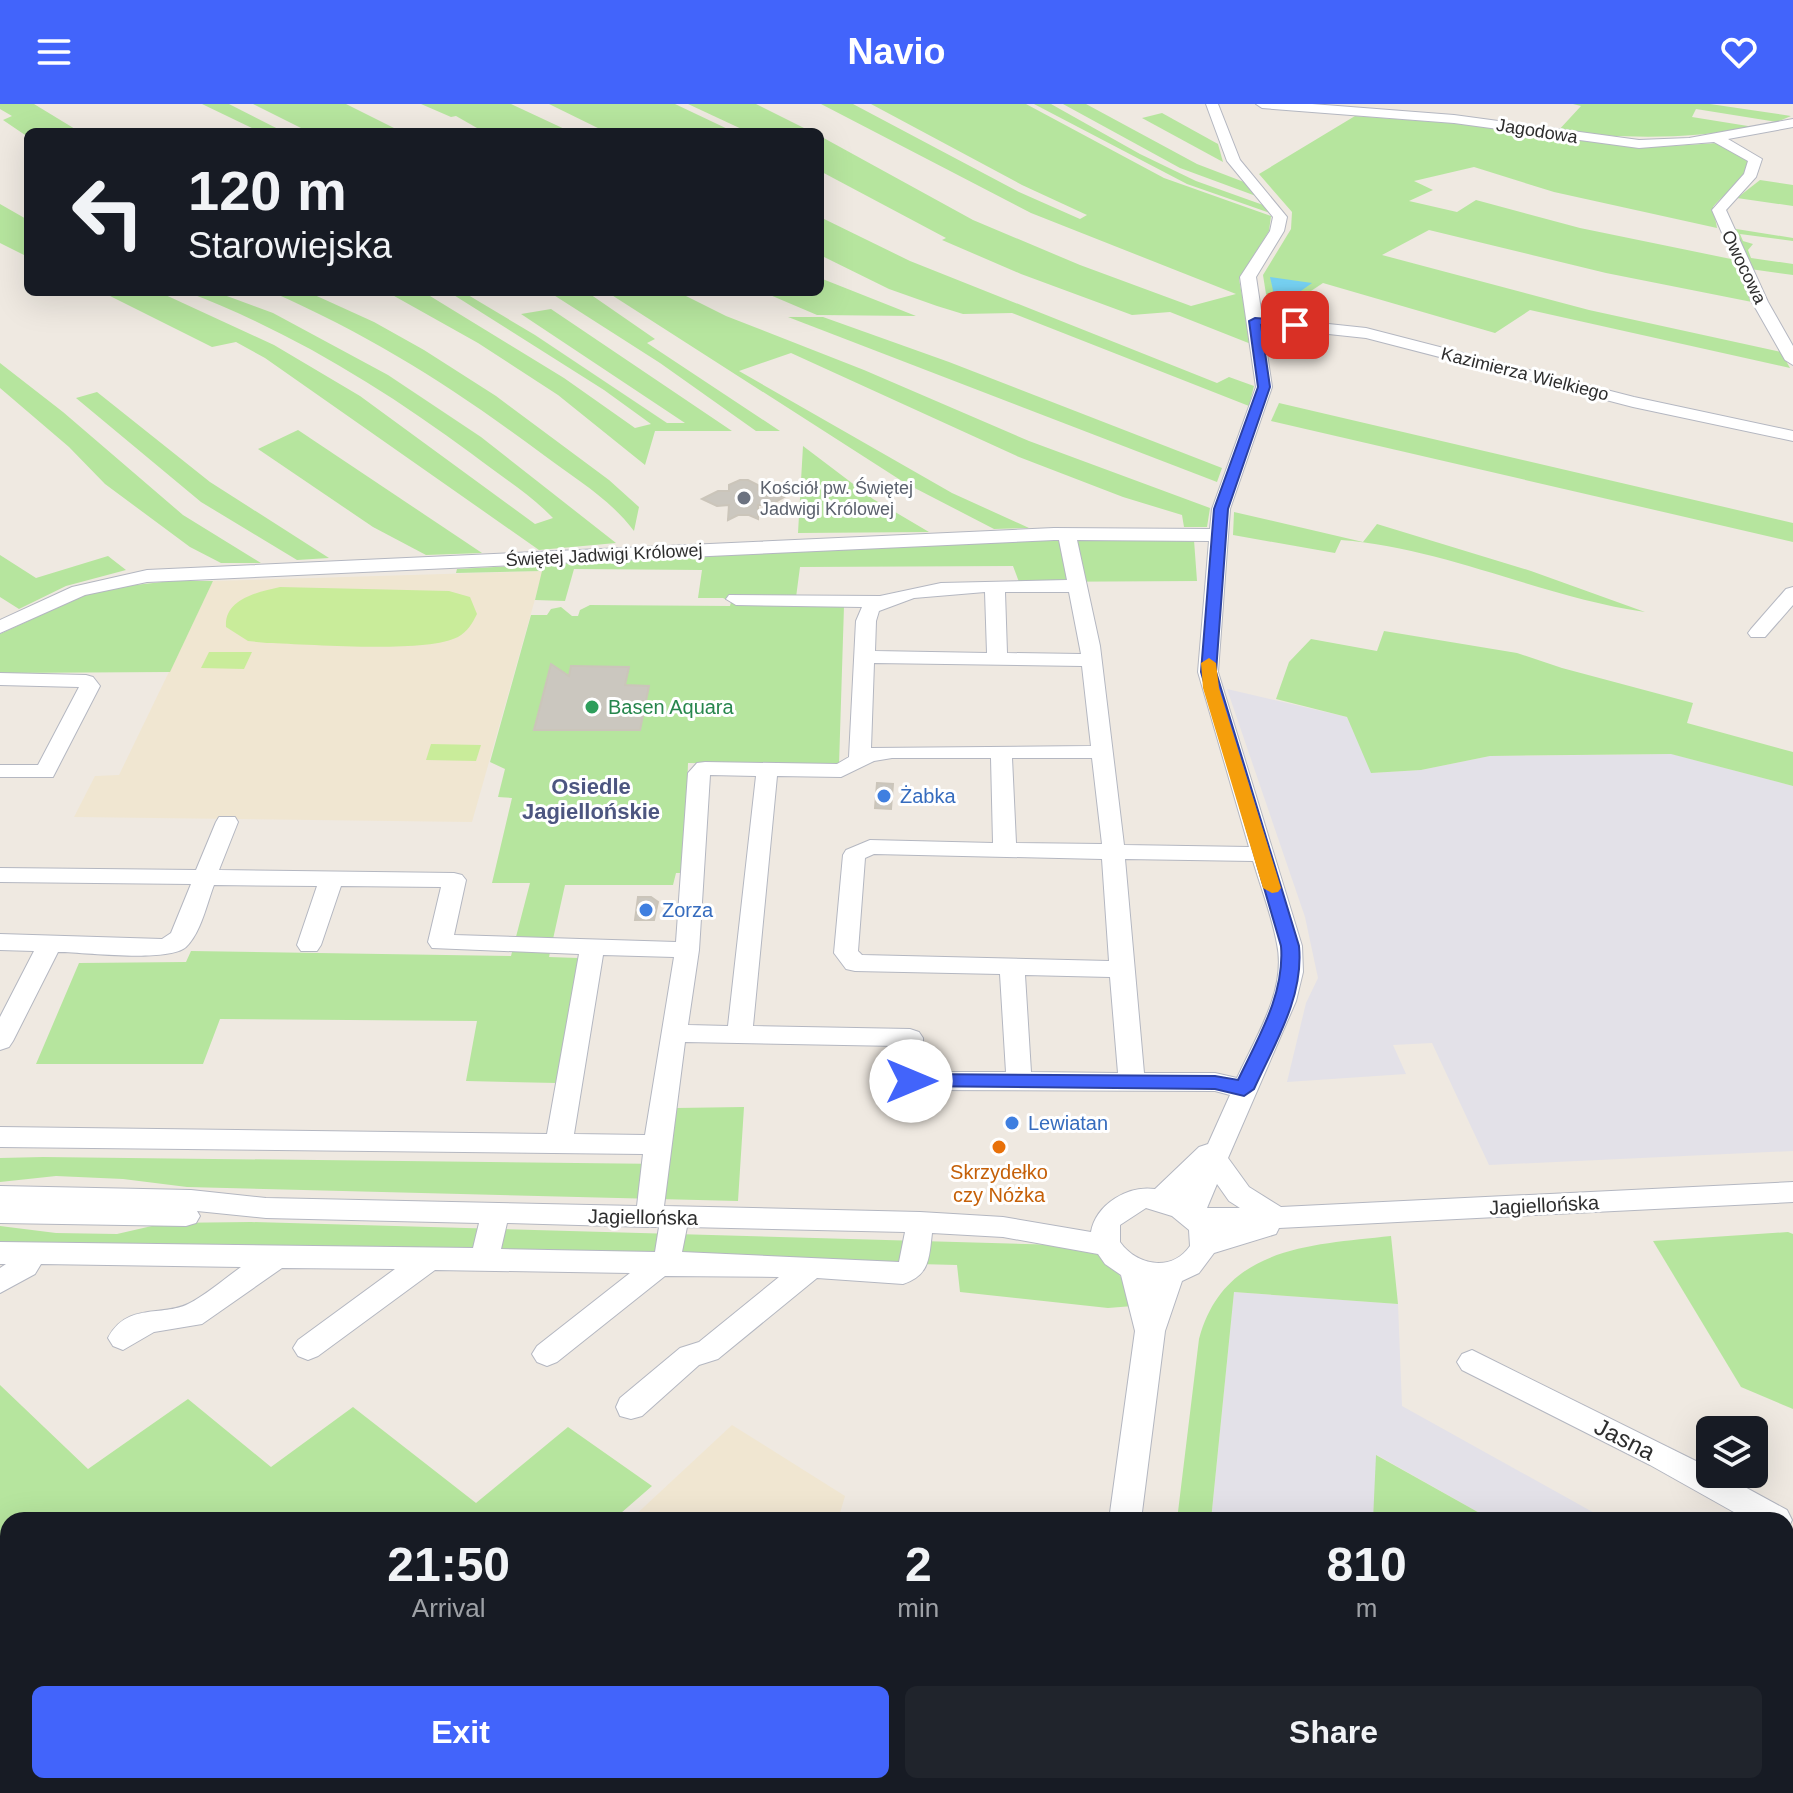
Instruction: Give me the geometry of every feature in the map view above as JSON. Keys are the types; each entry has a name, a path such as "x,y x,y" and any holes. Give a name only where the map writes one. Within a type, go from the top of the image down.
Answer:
{"street":[{"path":"1212,104 1234,161 1280,217 1277,231 1248,277 1264,387 1225,492 1217,535 1208,672 1290,946 1291,972 1284,1001 1216,1150 1197,1226 1198,1258 1187,1267 1171,1273 1146,1273 1134,1269 1113,1254 1107,1245 1105,1225 1110,1216 1131,1201 1162,1199 1216,1150"},
{"name":"Jagodowa","path":"1262,104 1454,119 1622,143 1668,144 1717,138"},
{"path":"1717,138 1793,123"},
{"name":"Owocowa","path":"1717,138 1755,159 1751,174 1726,198 1719,210 1760,302 1793,360"},
{"name":"Kazimierza Wielkiego","path":"1255,321 1366,333 1633,402 1793,436"},
{"path":"1067,534 1091,660 1103,752 1132,1082"},
{"name":"Świętej Jadwigi Królowej","path":"0,627 79,591 147,576 1067,534 1217,535"},
{"path":"736,599 880,602 935,590 1078,586"},
{"path":"995,588 997,660"},
{"path":"1758,633 1793,593"},
{"path":"860,761 866,621 871,608 880,602"},
{"path":"865,657 1091,660"},
{"path":"0,679 86,681 90,686 45,772 0,771"},
{"path":"662,1265 657,1145 687,950 699,773 705,768 841,771 868,755 892,752 1103,752"},
{"path":"1001,752 1005,850"},
{"path":"740,1034 767,770"},
{"path":"0,942 162,947 176,943 227,822"},
{"path":"1122,969 855,963 846,953 854,855 870,847 1261,854"},
{"path":"0,875 204,880 454,880 440,942 687,950"},
{"path":"309,945 331,880"},
{"path":"3,1025 50,943"},
{"path":"559,1144 592,947"},
{"path":"1012,967 1019,1081"},
{"path":"675,1033 910,1038 911,1081 1215,1082 1244,1089"},
{"path":"0,1137 657,1145"},
{"path":"1216,1150 1239,1194 1285,1217"},
{"name":"Jagiellońska","path":"1197,1226 1285,1217 1793,1192"},
{"name":"Jagiellońska","path":"0,1196 191,1200 266,1208 495,1215 920,1222 1020,1230 1107,1245"},
{"path":"1162,1199 1197,1226"},
{"name":"Jagiellońska","path":"0,1213 185,1216 266,1208"},
{"path":"485,1259 495,1215"},
{"name":"Jagiellońska","path":"1020,1230 1092,1222 1110,1216"},
{"path":"0,1253 485,1259 811,1267 903,1273 914,1266 920,1222"},
{"path":"0,1282 25,1266 33,1253"},
{"path":"123,1338 148,1321 192,1316 275,1258"},
{"path":"308,1348 428,1260"},
{"path":"547,1354 662,1265"},
{"path":"631,1407 690,1356 708,1351 811,1267"},
{"path":"1134,1269 1150,1331"},
{"path":"1126,1512 1150,1331 1171,1273"},
{"name":"Jasna","path":"1472,1362 1661,1456 1762,1512"}],"shaded area":[{"path":"543,571 472,822 74,817 95,776 119,775 213,581"},
{"path":"1227,689 1347,717 1372,773 1421,770 1490,756 1672,754 1793,786 1793,1151 1489,1165 1432,1043 1393,1045 1406,1074 1287,1082 1306,1003 1318,978 1305,917"},
{"path":"1234,1292 1398,1304 1402,1406 1593,1512 1478,1512 1377,1455 1373,1512 1212,1512"},
{"path":"732,1425 845,1496 840,1512 639,1512"}],"green space":[{"path":"0,104 34,104 73,128 24,128 24,134 3,120 12,116 0,109"},
{"path":"202,104 229,104 276,128 252,128"},
{"path":"253,104 346,104 394,128 301,128"},
{"path":"421,104 511,104 562,128 477,128 456,116 451,117"},
{"path":"549,104 675,104 726,128 598,128"},
{"path":"688,104 756,104 804,128 739,128"},
{"path":"821,104 853,104 1019,192 1080,219 1087,215 1022,185 871,104 1026,104 1164,178 1271,216 1269,231 1239,279 1251,344 1170,312 1132,315 1021,274 942,240 946,238 824,173 824,138 973,220 1080,265 1191,306 1236,294 1031,213"},
{"path":"1034,104 1051,104 1140,154 1196,181 1266,206 1270,213 1187,184"},
{"path":"1063,104 1086,104 1197,164 1244,182 1256,196 1180,168"},
{"path":"1573,104 1710,104 1791,116 1777,122 1696,109 1692,117 1754,127 1656,137 1557,132 1581,106"},
{"path":"1162,113 1218,144 1223,162 1142,118"},
{"path":"1355,116 1490,126 1639,148 1718,143 1749,160 1740,180 1713,207 1717,228 1554,192 1474,167 1414,181 1433,190 1409,201 1457,212 1476,200 1580,228 1731,259 1752,302 1606,273 1429,230 1382,255 1589,310 1781,352 1790,368 1530,310 1495,333 1323,283 1287,307 1277,318 1269,313 1263,275 1291,229 1292,212 1259,174"},
{"path":"1760,180 1793,185 1793,206 1737,198"},
{"path":"0,204 24,218 24,255 0,243"},
{"path":"824,219 910,261 1217,383 1229,377 1254,386 1249,406 1012,313 963,314 889,289 824,257"},
{"path":"1730,228 1793,238 1793,241 1740,234 1743,241 1753,244 1748,250 1751,258 1793,264 1793,275 1750,269"},
{"path":"824,280 916,316 817,315 772,296 824,296"},
{"path":"110,296 168,296 274,345 360,396 535,524 553,518 472,454 370,384 299,343 197,296 227,296 273,313 388,375 481,437 616,543 539,550 265,358 236,342 212,347"},
{"path":"280,296 317,296 374,322 496,396 609,480 639,507 634,531 615,509 592,490 512,432 380,346"},
{"path":"394,296 430,296 564,378 635,428 651,424 604,390 455,296 470,296 535,335 667,423 685,423 521,314 551,309 732,431 655,431 645,465 558,395 478,343"},
{"path":"555,296 593,296 655,339 647,343 780,431 756,431 660,363"},
{"path":"613,296 686,296 726,316 864,370 1029,441 1210,508 1207,527 1184,527 1182,515 1123,497 1019,457 791,353 739,371 952,493 1029,528 994,529 905,483"},
{"path":"788,317 823,317 949,362 1222,468 1217,482"},
{"path":"0,363 63,412 183,515 261,563 221,563 190,547 105,484 69,447 0,388"},
{"path":"97,392 210,482 329,558 297,560 201,502 76,398"},
{"path":"1279,403 1793,523 1793,542 1271,421"},
{"path":"298,430 482,553 426,555 373,527 258,449"},
{"path":"803,446 873,499 929,532 798,533"},
{"path":"1234,512 1363,542 1377,524 1531,571 1645,612 1569,596 1456,562 1380,545 1341,540 1335,553 1233,535"},
{"path":"1039,538 1194,540 1197,581 1019,582 1013,566 800,567 795,605 844,606 839,765 688,763 684,873 676,873 673,885 565,885 549,957 578,958 557,1083 466,1081 477,1021 220,1019 203,1064 36,1064 79,963 186,962 191,951 511,956 530,883 492,883 512,798 498,797 505,769 490,762 531,615 547,615 551,609 561,607 572,616 578,616 580,610 590,605 730,606 731,602 723,598 698,598 702,570 574,569 565,601 535,600 542,571 456,573 457,569"},
{"path":"0,555 36,578 108,556 126,570 66,586 19,609 0,597"},
{"path":"171,581 213,581 170,672 0,673 0,634 84,595 108,588"},
{"path":"280,587 449,591 470,597 477,614 458,637 442,642 394,647 248,641 226,627 227,617 236,603 253,594"},
{"path":"1384,631 1517,653 1693,703 1687,723 1793,752 1793,786 1671,754 1490,756 1421,770 1371,773 1347,717 1276,699 1289,662 1311,639 1377,651"},
{"path":"209,652 252,652 244,669 201,668"},
{"path":"431,744 481,745 476,761 426,760"},
{"path":"744,1107 738,1201 187,1187 123,1179 56,1176 0,1182 0,1158 666,1164 676,1108"},
{"path":"251,1222 1061,1245 1088,1251 1108,1262 1123,1280 1133,1306 1108,1308 960,1292 957,1265 191,1245 0,1247 0,1226 56,1233 117,1234 165,1223"},
{"path":"1793,1234 1793,1409 1741,1387 1653,1241"},
{"path":"1391,1236 1398,1304 1234,1292 1212,1512 1178,1512 1199,1339 1211,1308 1228,1285 1250,1268 1274,1256 1331,1243"},
{"path":"0,1385 88,1469 188,1399 271,1467 353,1407 476,1503 568,1427 652,1486 622,1512 0,1512"},
{"path":"1376,1455 1478,1512 1373,1512"}],"water":[{"path":"1270,277 1312,283 1277,308"}],"building":[{"name":"Kościół pw. Świętej Jadwigi Królowej","path":"748,480 758,485 758,490 770,490 784,497 770,505 758,505 758,519 738,515 728,520 729,505 717,506 702,499 718,491 729,491 729,485"},
{"name":"Basen Aquara","path":"551,664 569,676 571,666 629,667 625,685 649,686 640,730 534,730"},
{"name":"Żabka","path":"877,783 893,784 891,809 875,808"},
{"name":"Zorza","path":"638,897 651,897 658,902 654,920 635,920"}],"slow traffic":[{"path":"1209,663 1211,688 1272,888"}],"place":[{"name":"Kościół pw. Świętej Jadwigi Królowej","path":"744,498"},
{"name":"Basen Aquara","path":"592,707"},
{"name":"Żabka","path":"884,796"},
{"name":"Zorza","path":"646,910"},
{"name":"Lewiatan","path":"1012,1123"},
{"name":"Skrzydełko czy Nóżka","path":"999,1147"}],"district":[{"name":"Osiedle Jagiellońskie","path":"591,798"}],"route":[{"path":"911,1081 1215,1082 1244,1089 1290,983 1290,946 1211,688 1208,672 1211,616 1221,509 1264,387 1255,321 1295,325"}]}
